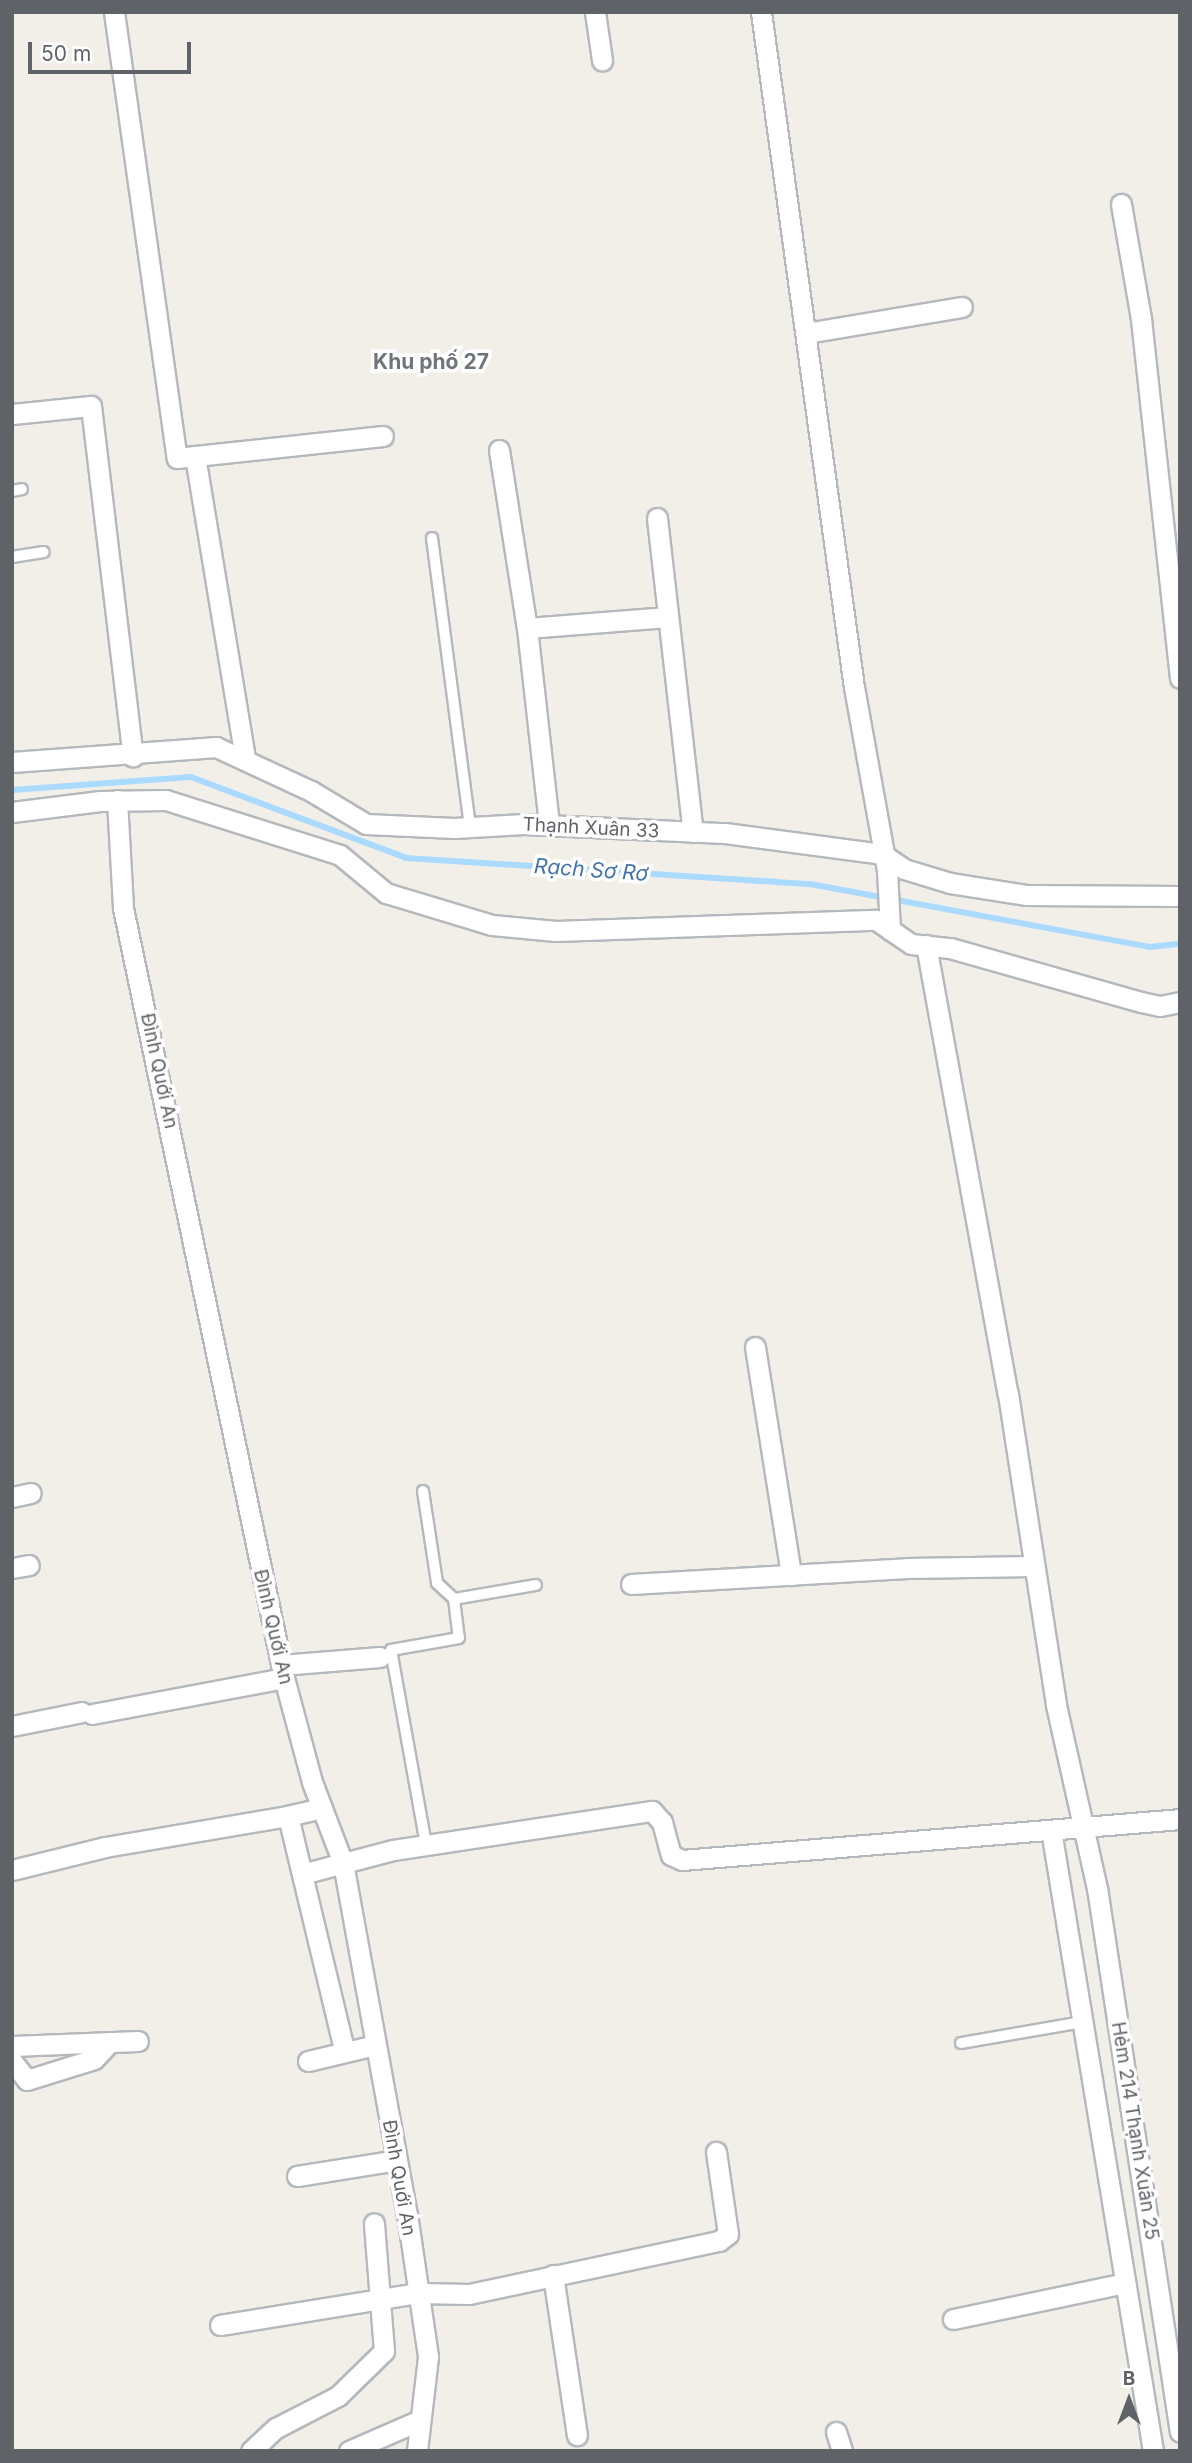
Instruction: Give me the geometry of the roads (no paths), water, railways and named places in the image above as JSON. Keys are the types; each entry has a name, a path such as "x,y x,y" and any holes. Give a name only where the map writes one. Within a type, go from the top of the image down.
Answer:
{"street":[{"path":"114,12 177,457 383,436"},
{"path":"596,12 602,60"},
{"path":"761,12 853,687 885,862 891,923"},
{"path":"1121,204 1141,319 1180,678"},
{"path":"806,333 962,307"},
{"path":"12,414 91,406 133,756"},
{"path":"499,450 527,628 549,825"},
{"path":"195,456 245,759"},
{"path":"657,518 693,832"},
{"path":"527,628 668,617"},
{"name":"Thạnh Xuân 33","path":"12,762 133,756 216,747 245,759 366,824 470,827 549,825 693,832 885,862 950,883 1027,895 1180,896"},
{"path":"12,812 117,800 166,800 340,855 386,893 492,925 556,932 730,922 876,920 891,923 911,944 1014,965 1141,1002 1160,1006 1180,1002"},
{"name":"Đình Quới An","path":"117,800 123,908 282,1672 322,1808 343,1863 397,2160 428,2357 417,2451"},
{"name":"Hẻm 214 Thạnh Xuân 25","path":"926,946 1008,1394 1056,1705 1085,1830 1136,2133 1180,2432"},
{"path":"755,1347 791,1574"},
{"path":"631,1584 791,1574 1034,1566"},
{"path":"12,1726 282,1672 380,1657"},
{"path":"12,1870 105,1847 322,1808"},
{"path":"302,1874 426,1845 652,1811 662,1822 671,1855 682,1860 1051,1830 1085,1830 1180,1819"},
{"path":"288,1816 344,2050"},
{"path":"1051,1830 1153,2451"},
{"path":"12,2046 138,2041"},
{"path":"12,2062 27,2080 94,2059 110,2042"},
{"path":"307,2061 344,2050 375,2045"},
{"path":"220,2325 418,2293 469,2294 724,2238 728,2234 716,2152"},
{"path":"297,2176 397,2160"},
{"path":"251,2451 276,2428 338,2396 384,2350 374,2223"},
{"path":"553,2274 577,2435"},
{"path":"953,2319 1125,2283"},
{"path":"349,2451 421,2420"}],"lane":[{"path":"432,538 470,827"},
{"path":"12,557 44,552"},
{"path":"423,1491 437,1583 454,1599 459,1638 393,1647 390,1653 426,1845"},
{"path":"454,1599 536,1585"},
{"path":"961,2043 1083,2022"}],"waterway":[{"name":"Rạch Sơ Rơ","path":"12,790 191,777 406,858 810,884 1149,947 1180,944"}],"district":[{"name":"Khu phố 27","path":"431,362"}]}
